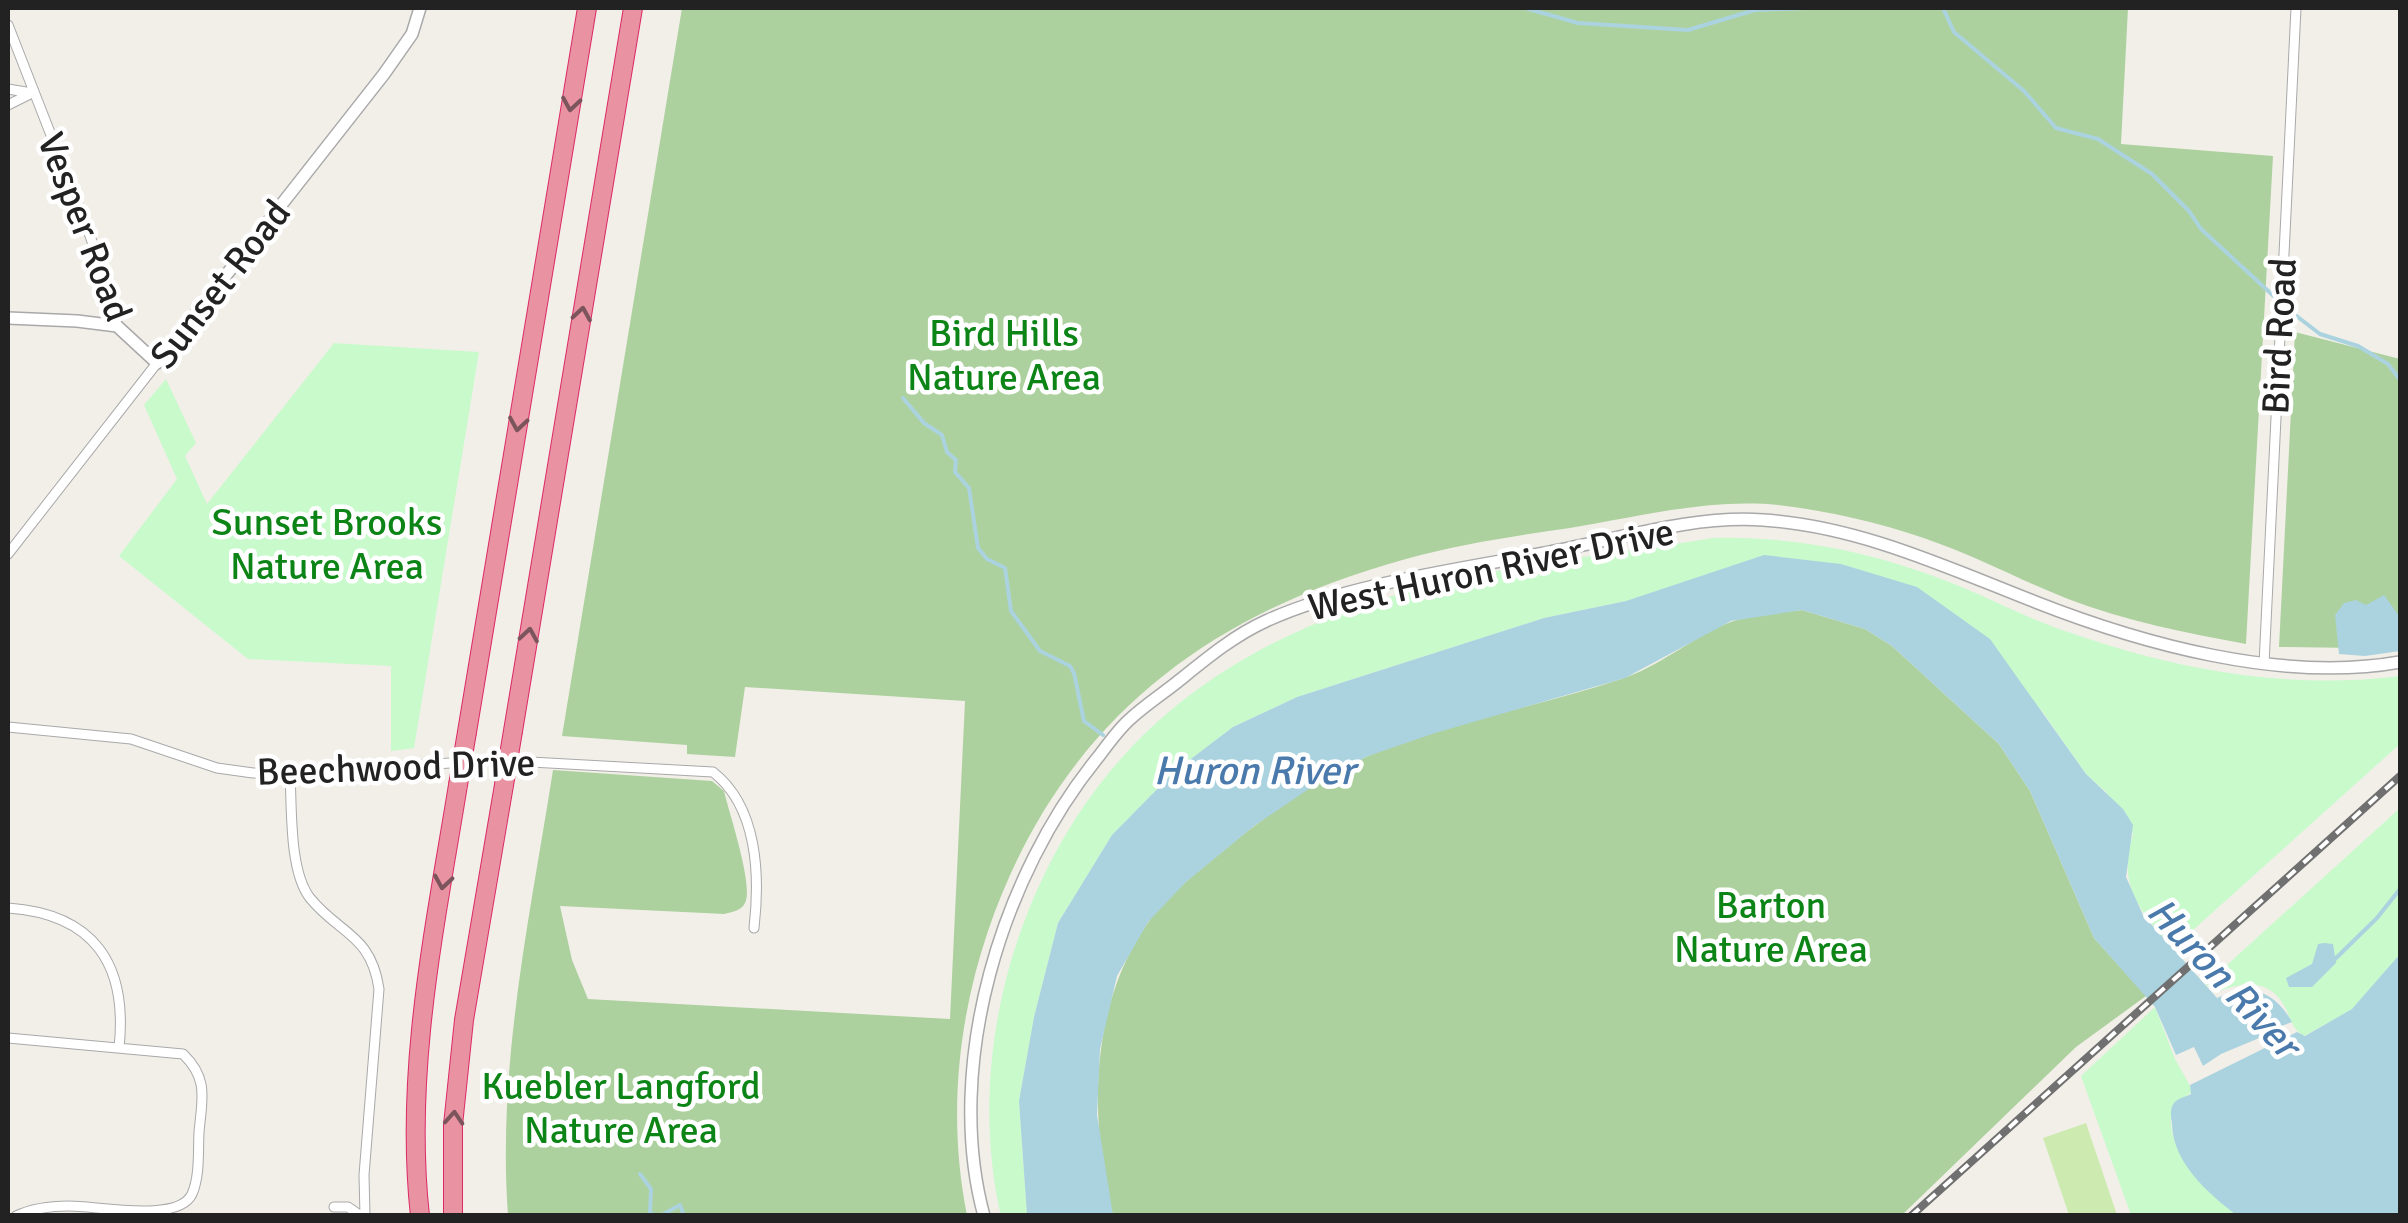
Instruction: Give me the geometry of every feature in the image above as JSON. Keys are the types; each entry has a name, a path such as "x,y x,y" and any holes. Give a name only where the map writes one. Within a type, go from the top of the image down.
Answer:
{"highway":[{"path":"420,1216 414,1100 427,979 587,8"},
{"path":"453,1216 453,1125 464,1020 632,8"}],"street":[{"name":"Sunset Road","path":"8,554 384,74 412,34 420,8"},
{"name":"Bird Road","path":"2264,664 2296,8"},
{"name":"Vesper Road","path":"8,25 112,296 116,326 157,363"},
{"path":"8,89 32,93"},
{"path":"8,105 32,93"},
{"path":"8,318 77,320 116,326"},
{"name":"West Huron River Drive","path":"984,1216 971,1140 980,1016 1004,927 1023,876 1070,793 1126,722 1211,654 1266,622 1362,590 1453,571 1688,525 1765,520 1904,550 2130,636 2264,664 2366,666 2400,662"},
{"name":"Beechwood Drive","path":"8,728 131,739 217,768 290,774 494,760 714,772 727,782 742,808 756,863 754,928"},
{"path":"290,774 300,881 311,898 359,942 376,972 379,989 363,1216 348,1207 334,1206"},
{"path":"8,908 62,919 88,933 118,988 118,1048"},
{"path":"8,1038 183,1054 198,1068 202,1087 196,1177 192,1196 184,1205 173,1211 156,1212 70,1206 35,1208 16,1216"}],"green space":[{"name":"Bird Hills Nature Area","path":"682,8 2128,8 2121,144 2273,156 2246,644 2156,626 2090,607 1901,531 1778,505 1700,506 1488,541 1406,559 1332,583 1264,612 1203,648 1147,690 1097,738 1054,795 1018,859 988,931 969,1001 957,1108 967,1215 508,1215 511,1047 553,770 712,781 724,791 746,881 743,906 724,914 560,906 572,960 588,999 950,1019 965,701 745,687 735,757 687,754 687,745 562,736"},
{"path":"2295,332 2400,359 2400,644 2279,647"},
{"name":"Sunset Brooks Nature Area","path":"334,343 479,352 414,748 391,751 391,666 248,659 119,556 177,479 144,405 166,379 196,443 185,456 207,504"},
{"path":"1713,538 1801,543 1888,561 1960,586 2055,627 2192,667 2316,680 2400,676 2400,744 2173,948 2135,897 2128,868 2133,834 2106,792 2086,774 2042,711 1917,587 1626,601 1544,618 1297,697 1233,727 1175,771 1112,835 1058,923 1034,1017 1019,1101 1027,1215 1001,1216 994,1180 989,1106 995,1032 1011,960 1053,857 1090,797 1134,745 1183,700 1239,662 1299,631 1365,605 1436,584 1504,570"},
{"name":"Barton Nature Area","path":"1802,610 1865,629 1892,646 1999,744 2030,791 2094,938 2146,996 2076,1047 1902,1215 1113,1216 1100,1142 1098,1104 1104,1028 1128,957 1155,913 1185,883 1278,808 1368,756 1430,733 1621,679 1737,620"},
{"path":"2400,808 2400,954 2353,1009 2304,1036 2279,999 2264,987 2235,986 2214,993 2206,984"},
{"path":"2155,1007 2175,1059 2193,1091 2172,1107 2174,1140 2199,1181 2236,1215 2131,1215 2081,1076"},
{"path":"2086,1123 2117,1215 2069,1215 2043,1138"}],"water":[{"name":"Huron River","path":"1764,555 1841,564 1917,587 1990,639 2086,774 2123,809 2133,825 2126,877 2143,915 2217,998 2240,991 2260,992 2277,1003 2292,1022 2203,1066 2194,1047 2176,1055 2155,1007 2094,938 2030,791 1999,744 1892,646 1865,629 1802,610 1731,621 1625,678 1368,756 1319,782 1254,826 1186,882 1148,922 1117,976 1100,1049 1097,1115 1113,1215 1027,1215 1019,1101 1034,1017 1058,923 1112,835 1175,771 1233,727 1297,697 1544,618 1626,601"},
{"path":"2384,595 2400,617 2400,651 2365,656 2339,654 2335,615 2344,603 2356,600 2366,605"},
{"path":"2318,944 2333,944 2336,963 2312,987 2289,987 2286,978 2312,964"},
{"path":"2400,954 2400,1215 2236,1215 2185,1164 2174,1138 2174,1103 2191,1094 2190,1085 2297,1032 2305,1036 2352,1009"}],"waterway":[{"path":"1525,8 1578,23 1688,30 1755,10 1809,8"},
{"path":"1943,8 1954,32 2024,91 2056,128 2098,139 2152,174 2189,211 2201,229 2290,311 2320,334 2358,346 2388,364 2400,380"},
{"path":"903,398 924,423 942,435 947,452 956,460 955,472 969,488 978,548 987,559 1005,568 1011,611 1040,651 1070,666 1084,721 1103,735"},
{"path":"2332,962 2400,889"},
{"path":"640,1174 651,1189 650,1213 658,1216"},
{"path":"660,1216 680,1205 684,1216"}],"railway":[{"path":"1911,1216 2400,776"}],"park label":[{"name":"Kuebler Langford Nature Area","path":"621,1108"}]}
